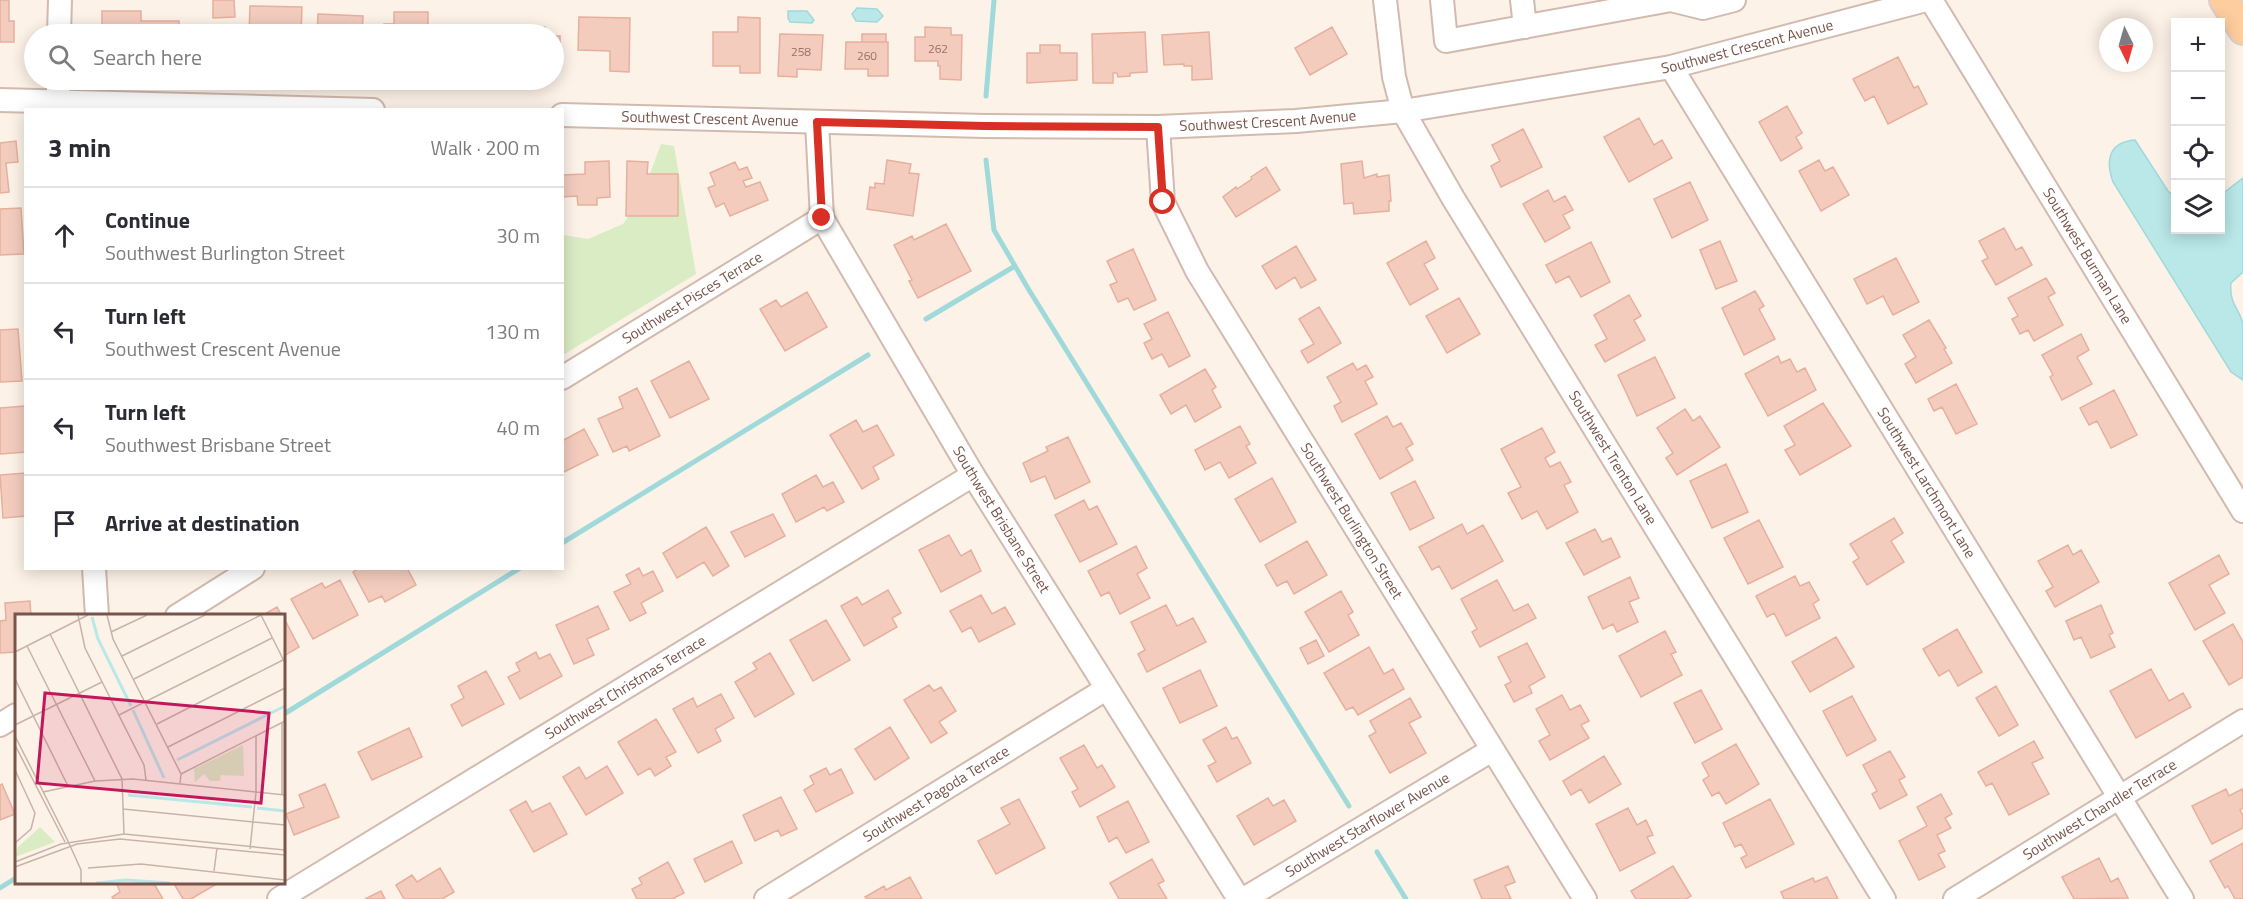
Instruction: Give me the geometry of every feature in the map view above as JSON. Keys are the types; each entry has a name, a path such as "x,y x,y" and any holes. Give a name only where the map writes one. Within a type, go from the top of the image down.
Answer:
{"main road":[{"path":"2224,0 2243,30"}],"street":[{"path":"59,24 60,0"},
{"name":"Southwest Trenton Lane","path":"1385,0 1394,77 1403,111 1453,198 1884,899"},
{"path":"1442,0 1446,41 1663,1 1671,0 1703,8 1734,0"},
{"path":"1522,0 1525,27"},
{"name":"Southwest Crescent Avenue","path":"564,115 985,126 1158,127 1296,121 1403,111 1671,67 1926,0"},
{"name":"Southwest Burman Lane","path":"1931,0 2243,512"},
{"name":"Southwest Larchmont Lane","path":"1671,67 2182,899"},
{"path":"0,100 57,97 324,108"},
{"name":"Southwest Brisbane Street","path":"817,122 822,218 973,475 1239,899"},
{"name":"Southwest Burlington Street","path":"1158,127 1163,202 1197,271 1584,899"},
{"name":"Southwest Pisces Terrace","path":"564,377 822,218"},
{"name":"Southwest Christmas Terrace","path":"279,899 973,475"},
{"path":"93,570 97,614"},
{"path":"179,614 250,570"},
{"name":"Southwest Pagoda Terrace","path":"766,899 1106,689"},
{"path":"0,725 15,716"},
{"name":"Southwest Chandler Terrace","path":"1954,899 2243,722"},
{"name":"Southwest Starflower Avenue","path":"1244,899 1492,750"}],"green space":[{"path":"661,144 674,146 696,274 564,354 564,235 588,239 623,224 641,198"}],"water":[{"path":"857,8 877,9 883,16 877,22 856,21 852,14"},
{"path":"788,11 807,11 814,20 812,23 790,22"},
{"path":"2135,140 2171,194 2171,234 2225,234 2225,192 2243,178 2243,272 2231,283 2231,290 2243,323 2243,380 2231,372 2113,182 2109,166 2111,154 2119,144"}],"building":[{"path":"0,0 9,0 9,21 14,21 14,42 0,42"},
{"path":"213,0 234,0 235,17 213,18"},
{"path":"250,6 302,7 301,24 249,24"},
{"path":"102,11 141,11 141,21 179,21 179,24 102,24"},
{"path":"394,12 428,12 428,24 394,24"},
{"path":"318,14 363,16 363,24 318,24"},
{"path":"579,17 630,18 629,72 610,71 610,51 578,50"},
{"path":"738,17 760,18 760,73 740,73 740,66 713,66 713,32 738,32"},
{"path":"925,27 951,28 951,35 962,35 961,80 940,79 938,61 915,61 915,37 925,37"},
{"path":"1332,27 1347,54 1310,75 1295,48"},
{"path":"1145,32 1147,72 1130,73 1130,76 1118,77 1117,73 1113,73 1113,83 1093,83 1092,34"},
{"path":"1209,32 1212,79 1192,80 1192,66 1164,65 1162,35"},
{"path":"780,34 823,35 821,70 797,69 797,77 778,76"},
{"path":"862,34 886,34 886,42 862,42"},
{"path":"846,42 888,42 888,76 868,76 868,69 845,69"},
{"path":"1040,45 1060,45 1060,53 1077,53 1077,80 1027,83 1027,53 1040,53"},
{"path":"1898,57 1914,88 1918,86 1927,104 1888,124 1874,96 1865,101 1853,79"},
{"path":"1787,106 1802,133 1796,137 1802,148 1781,161 1759,122"},
{"path":"1639,118 1654,145 1662,140 1672,158 1629,182 1604,137"},
{"path":"1523,129 1542,167 1501,187 1491,166 1500,161 1492,145"},
{"path":"16,141 18,162 6,163 9,192 0,193 0,143"},
{"path":"887,160 911,164 909,173 919,174 913,216 867,209 870,187 875,188 875,183 884,184"},
{"path":"1819,160 1825,171 1833,167 1849,195 1821,211 1799,171"},
{"path":"609,161 610,197 597,198 597,205 578,205 577,196 564,197 564,175 585,174 585,162"},
{"path":"627,161 648,162 647,174 678,174 678,216 626,216"},
{"path":"1362,161 1364,178 1377,174 1377,177 1389,175 1391,201 1389,201 1389,211 1354,214 1353,203 1344,204 1341,164"},
{"path":"735,162 739,170 747,167 752,178 743,181 746,187 760,182 768,200 730,216 724,203 716,207 708,188 715,185 710,173"},
{"path":"1266,167 1280,190 1236,217 1223,197 1252,179 1251,177"},
{"path":"1690,182 1708,220 1672,238 1654,199"},
{"path":"1548,190 1554,202 1565,196 1573,210 1563,215 1570,228 1545,242 1523,204"},
{"path":"21,208 24,254 0,255 0,209"},
{"path":"946,224 971,271 918,298 909,281 912,280 894,245 912,236 914,240"},
{"path":"2004,228 2016,250 2022,247 2032,265 1996,285 1982,261 1988,258 1979,241"},
{"path":"1426,241 1435,258 1424,264 1438,289 1410,305 1387,263"},
{"path":"1720,241 1737,281 1716,289 1700,250"},
{"path":"1591,242 1610,282 1581,297 1569,276 1556,283 1546,265"},
{"path":"1296,246 1316,280 1301,288 1295,277 1276,289 1262,266"},
{"path":"1133,249 1156,300 1134,310 1128,298 1118,302 1110,285 1117,282 1107,261"},
{"path":"1896,258 1919,302 1893,315 1883,296 1867,304 1854,279"},
{"path":"2046,278 2055,293 2048,297 2063,325 2034,341 2028,330 2020,334 2012,319 2018,316 2008,298"},
{"path":"1755,291 1764,306 1759,309 1775,339 1744,355 1722,308"},
{"path":"807,292 827,327 785,351 760,309 776,300 781,307"},
{"path":"1629,295 1641,316 1634,320 1645,340 1605,362 1595,345 1607,339 1594,315"},
{"path":"1459,298 1480,334 1447,353 1426,316"},
{"path":"1319,307 1341,343 1308,363 1301,351 1314,344 1299,319"},
{"path":"1168,312 1190,356 1169,367 1162,354 1152,359 1144,343 1152,339 1144,324"},
{"path":"1929,320 1952,363 1916,383 1905,364 1916,357 1903,335"},
{"path":"18,329 22,381 0,382 0,330"},
{"path":"2081,334 2089,350 2077,357 2092,384 2062,400 2050,377 2053,375 2042,355"},
{"path":"1778,356 1781,363 1790,359 1797,372 1805,368 1816,390 1768,416 1745,374"},
{"path":"1655,357 1675,398 1637,416 1618,375"},
{"path":"689,361 709,399 670,418 651,381"},
{"path":"1353,363 1357,370 1366,365 1373,377 1365,381 1377,404 1342,422 1334,406 1341,402 1327,377"},
{"path":"1205,369 1216,387 1212,390 1221,407 1195,422 1186,405 1171,414 1160,395"},
{"path":"1956,384 1977,424 1956,434 1942,407 1934,411 1928,399"},
{"path":"637,388 660,436 629,451 627,446 613,452 598,419 623,408 619,397"},
{"path":"2114,390 2137,435 2111,448 2097,421 2089,425 2080,408"},
{"path":"1823,403 1851,446 1800,475 1785,450 1795,445 1784,426"},
{"path":"24,406 24,452 0,454 0,408"},
{"path":"1685,409 1693,421 1700,416 1720,447 1677,475 1666,458 1673,453 1657,428"},
{"path":"1387,416 1393,427 1401,423 1413,444 1406,448 1413,460 1380,479 1355,434"},
{"path":"856,420 863,432 877,425 894,455 873,467 879,479 862,489 830,435"},
{"path":"1240,426 1250,444 1246,446 1256,463 1229,478 1220,462 1205,470 1195,450"},
{"path":"1542,428 1555,452 1545,458 1550,467 1560,462 1571,482 1564,485 1578,512 1547,529 1537,511 1522,519 1508,493 1521,487 1501,449"},
{"path":"584,429 598,455 564,472 564,440"},
{"path":"1068,437 1090,482 1055,499 1045,476 1031,482 1023,463 1048,451 1046,447"},
{"path":"1726,464 1748,512 1712,528 1690,481"},
{"path":"24,473 24,516 3,518 0,475"},
{"path":"816,475 823,487 833,482 844,502 827,511 824,507 796,522 782,494"},
{"path":"1272,478 1296,522 1260,542 1235,499"},
{"path":"1415,481 1434,518 1410,530 1391,493"},
{"path":"1084,500 1089,510 1097,506 1117,544 1080,562 1055,515"},
{"path":"773,514 785,536 745,557 731,532"},
{"path":"1894,518 1903,533 1891,541 1904,562 1867,585 1853,562 1859,558 1850,544"},
{"path":"1759,520 1783,567 1748,584 1724,538"},
{"path":"1462,524 1467,534 1483,525 1503,561 1452,589 1439,566 1432,570 1419,547"},
{"path":"706,527 729,566 713,576 704,562 677,578 663,553"},
{"path":"1595,529 1602,542 1611,538 1620,557 1584,575 1566,543"},
{"path":"949,535 961,556 971,550 981,571 941,592 919,550"},
{"path":"1307,541 1327,575 1294,594 1287,581 1277,586 1265,565"},
{"path":"2068,545 2073,555 2081,550 2099,582 2055,607 2046,591 2053,587 2038,561"},
{"path":"1136,546 1147,568 1137,574 1150,598 1120,614 1109,592 1101,596 1088,571"},
{"path":"2219,555 2229,574 2209,585 2225,613 2195,630 2169,583"},
{"path":"639,568 643,576 653,571 663,591 641,603 646,613 630,621 614,592 631,584 626,575"},
{"path":"356,570 408,570 416,585 385,602 382,596 369,602 353,572"},
{"path":"1795,576 1800,586 1809,582 1819,600 1813,604 1820,618 1786,636 1774,613 1767,617 1756,596"},
{"path":"1630,577 1639,598 1629,602 1638,622 1617,632 1613,624 1603,629 1588,597"},
{"path":"340,580 358,615 313,639 291,599 322,583 325,588"},
{"path":"1497,580 1514,611 1528,604 1536,618 1480,647 1472,632 1477,629 1461,599"},
{"path":"888,590 901,613 892,618 897,627 864,646 841,606 857,597 862,605"},
{"path":"1341,591 1353,612 1348,615 1359,635 1329,652 1305,612"},
{"path":"981,595 992,614 1005,607 1015,624 979,642 971,627 962,632 950,611"},
{"path":"30,601 31,614 15,614 15,652 0,653 0,621 6,620 5,603"},
{"path":"1166,605 1177,626 1193,618 1206,642 1147,672 1138,654 1145,650 1131,622"},
{"path":"2101,605 2113,633 2109,635 2115,647 2091,658 2081,637 2074,640 2066,621"},
{"path":"598,606 609,629 587,639 594,655 574,664 556,625"},
{"path":"277,607 281,614 265,614"},
{"path":"285,620 299,647 285,655"},
{"path":"826,620 850,660 813,681 790,640"},
{"path":"2233,624 2243,642 2243,677 2229,685 2203,641"},
{"path":"1957,629 1982,672 1958,686 1949,670 1939,676 1923,649"},
{"path":"1665,631 1676,652 1671,654 1682,675 1641,697 1619,656"},
{"path":"1836,637 1854,667 1810,692 1792,662"},
{"path":"1316,640 1324,656 1308,664 1300,648"},
{"path":"1527,643 1545,677 1529,686 1532,693 1514,702 1505,685 1511,682 1498,657"},
{"path":"1369,647 1384,674 1393,669 1404,689 1358,715 1353,707 1346,710 1324,673"},
{"path":"536,652 539,659 550,654 562,676 520,699 508,677 520,671 516,663"},
{"path":"770,653 794,694 755,717 735,682 757,669 753,663"},
{"path":"2151,669 2169,701 2183,693 2191,707 2136,738 2110,691"},
{"path":"1200,670 1217,706 1180,723 1163,688"},
{"path":"486,671 504,704 462,726 451,705 464,698 458,686"},
{"path":"929,685 934,691 941,687 956,711 939,722 947,733 931,743 904,700"},
{"path":"1996,686 2018,725 1999,736 1976,698"},
{"path":"1701,690 1722,729 1695,743 1674,703"},
{"path":"721,694 734,718 715,729 721,741 698,753 673,709 693,698 697,707"},
{"path":"1562,695 1570,710 1580,705 1589,721 1581,725 1589,738 1550,760 1539,741 1550,735 1536,709"},
{"path":"1852,696 1876,740 1847,756 1823,711"},
{"path":"1410,698 1421,717 1409,723 1426,753 1390,773 1369,736 1376,732 1370,721"},
{"path":"656,719 676,752 666,757 671,766 655,776 650,768 638,775 618,742"},
{"path":"890,727 909,758 875,780 855,749"},
{"path":"1226,727 1232,739 1237,737 1251,763 1217,782 1208,766 1216,762 1203,740"},
{"path":"409,728 422,757 372,780 358,752"},
{"path":"2034,741 2043,758 2032,763 2049,794 2009,815 1992,783 1986,786 1978,772"},
{"path":"1736,744 1759,784 1726,804 1719,792 1712,796 1703,780 1709,776 1702,763"},
{"path":"1084,745 1097,768 1102,765 1115,787 1080,807 1072,792 1078,789 1060,758"},
{"path":"1890,751 1905,777 1899,780 1907,795 1880,809 1872,794 1877,791 1863,765"},
{"path":"1604,756 1621,784 1589,803 1581,789 1571,795 1563,781"},
{"path":"607,766 623,793 586,815 563,777 579,767 586,779"},
{"path":"826,768 830,775 841,769 853,793 816,812 804,790 814,784 810,776"},
{"path":"2,784 15,814 0,820 0,785"},
{"path":"325,784 339,817 294,835 286,814 304,807 299,795"},
{"path":"2226,789 2229,796 2242,789 2243,808 2240,810 2243,816 2243,828 2212,844 2192,806"},
{"path":"1941,794 1952,814 1945,818 1951,828 1937,835 1945,851 1938,854 1945,867 1919,880 1899,841 1927,826 1917,807"},
{"path":"781,797 797,829 781,836 778,830 755,841 743,815"},
{"path":"1268,798 1273,806 1284,800 1296,821 1254,845 1237,816"},
{"path":"1019,799 1045,848 996,874 978,841 1010,824 1001,808"},
{"path":"1770,799 1794,844 1746,868 1741,858 1747,855 1741,844 1735,847 1723,823"},
{"path":"526,801 532,812 550,803 567,834 534,852 510,810"},
{"path":"1128,801 1149,842 1126,853 1117,837 1109,842 1097,817"},
{"path":"1628,808 1637,825 1646,820 1653,835 1647,837 1655,853 1620,871 1596,824"},
{"path":"732,841 742,863 705,882 694,859"},
{"path":"2243,843 2243,899 2235,899 2228,886 2225,888 2210,861"},
{"path":"2099,858 2111,882 2118,878 2128,898 2074,899 2062,877"},
{"path":"1152,859 1164,881 1158,884 1167,899 1119,899 1110,883"},
{"path":"668,862 684,893 672,899 637,899 632,889 642,884 639,878"},
{"path":"1508,866 1515,882 1505,886 1511,899 1482,899 1474,880"},
{"path":"1673,866 1691,896 1686,899 1636,899 1631,891"},
{"path":"440,868 454,892 442,899 404,899 396,885 412,875 417,882"},
{"path":"910,877 922,899 867,899 865,897 884,886 886,890"},
{"path":"1827,877 1838,899 1784,899 1781,892 1813,878 1815,882"},
{"path":"117,884 154,884 163,899 113,899 112,897 120,892"},
{"path":"174,884 217,884 191,899 183,899"},
{"path":"381,891 385,899 365,899"}],"waterway":[{"path":"986,96 994,0"},
{"path":"986,160 994,230 1349,806"},
{"path":"926,319 1015,266"},
{"path":"564,542 868,355"},
{"path":"285,713 517,570"},
{"path":"1377,852 1406,899"},
{"path":"0,888 15,879"}],"route":[{"path":"822,218 817,122 1158,127 1163,202"}]}
